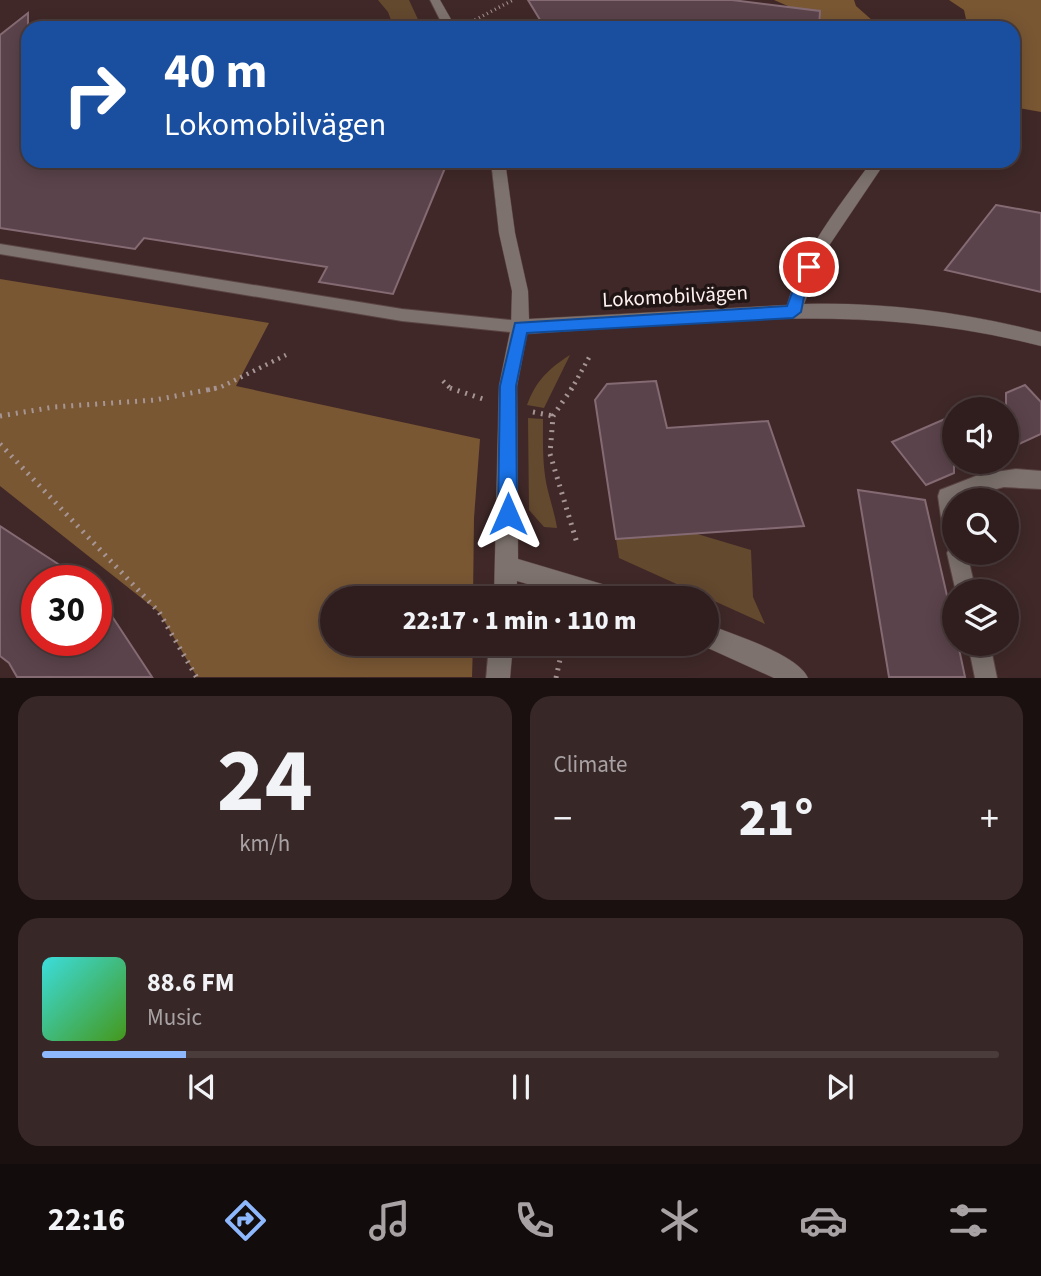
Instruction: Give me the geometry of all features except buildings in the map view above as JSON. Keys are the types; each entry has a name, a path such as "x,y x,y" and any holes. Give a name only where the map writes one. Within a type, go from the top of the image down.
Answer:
{"street":[{"path":"435,0 446,21"},
{"path":"499,168 507,233 520,291 520,327 508,386 506,586"},
{"path":"793,312 797,292 821,242 874,168"},
{"name":"Lokomobilvägen","path":"520,327 793,312 905,314 958,321 1041,339"},
{"path":"507,567 571,586"},
{"path":"719,641 780,667 796,677"},
{"path":"498,677 500,656"}],"lane":[{"path":"0,249 402,315 520,327"},
{"path":"964,488 976,482 999,478 1022,476 1041,480"},
{"path":"982,656 986,677"}],"path":[{"path":"475,20 513,0"},
{"path":"578,543 550,454 553,416 591,354"},
{"path":"0,416 54,407 155,400 221,387 286,355"},
{"path":"443,381 452,390 491,401"},
{"path":"528,412 553,416"},
{"path":"0,444 159,612 197,677"},
{"path":"556,677 561,656"}],"shaded area":[{"path":"378,0 409,0 419,21 391,21"},
{"path":"774,0 854,0 856,6 873,21 823,21"},
{"path":"949,0 1041,0 1041,112 1020,108 1020,21 966,21 964,10"},
{"path":"0,279 269,323 236,386 480,439 474,518 473,586 320,586 320,656 473,656 472,677 197,677 159,612 112,575 112,565 100,565 0,486"},
{"path":"570,355 544,408 527,405 544,376"},
{"path":"528,418 543,419 545,473 557,528 544,527 529,510"},
{"path":"694,533 751,550 753,597 765,624 719,603 719,586 681,586 619,558 616,539"}],"route":[{"path":"508,514 508,386 520,327 793,312 797,292 809,267"}]}
